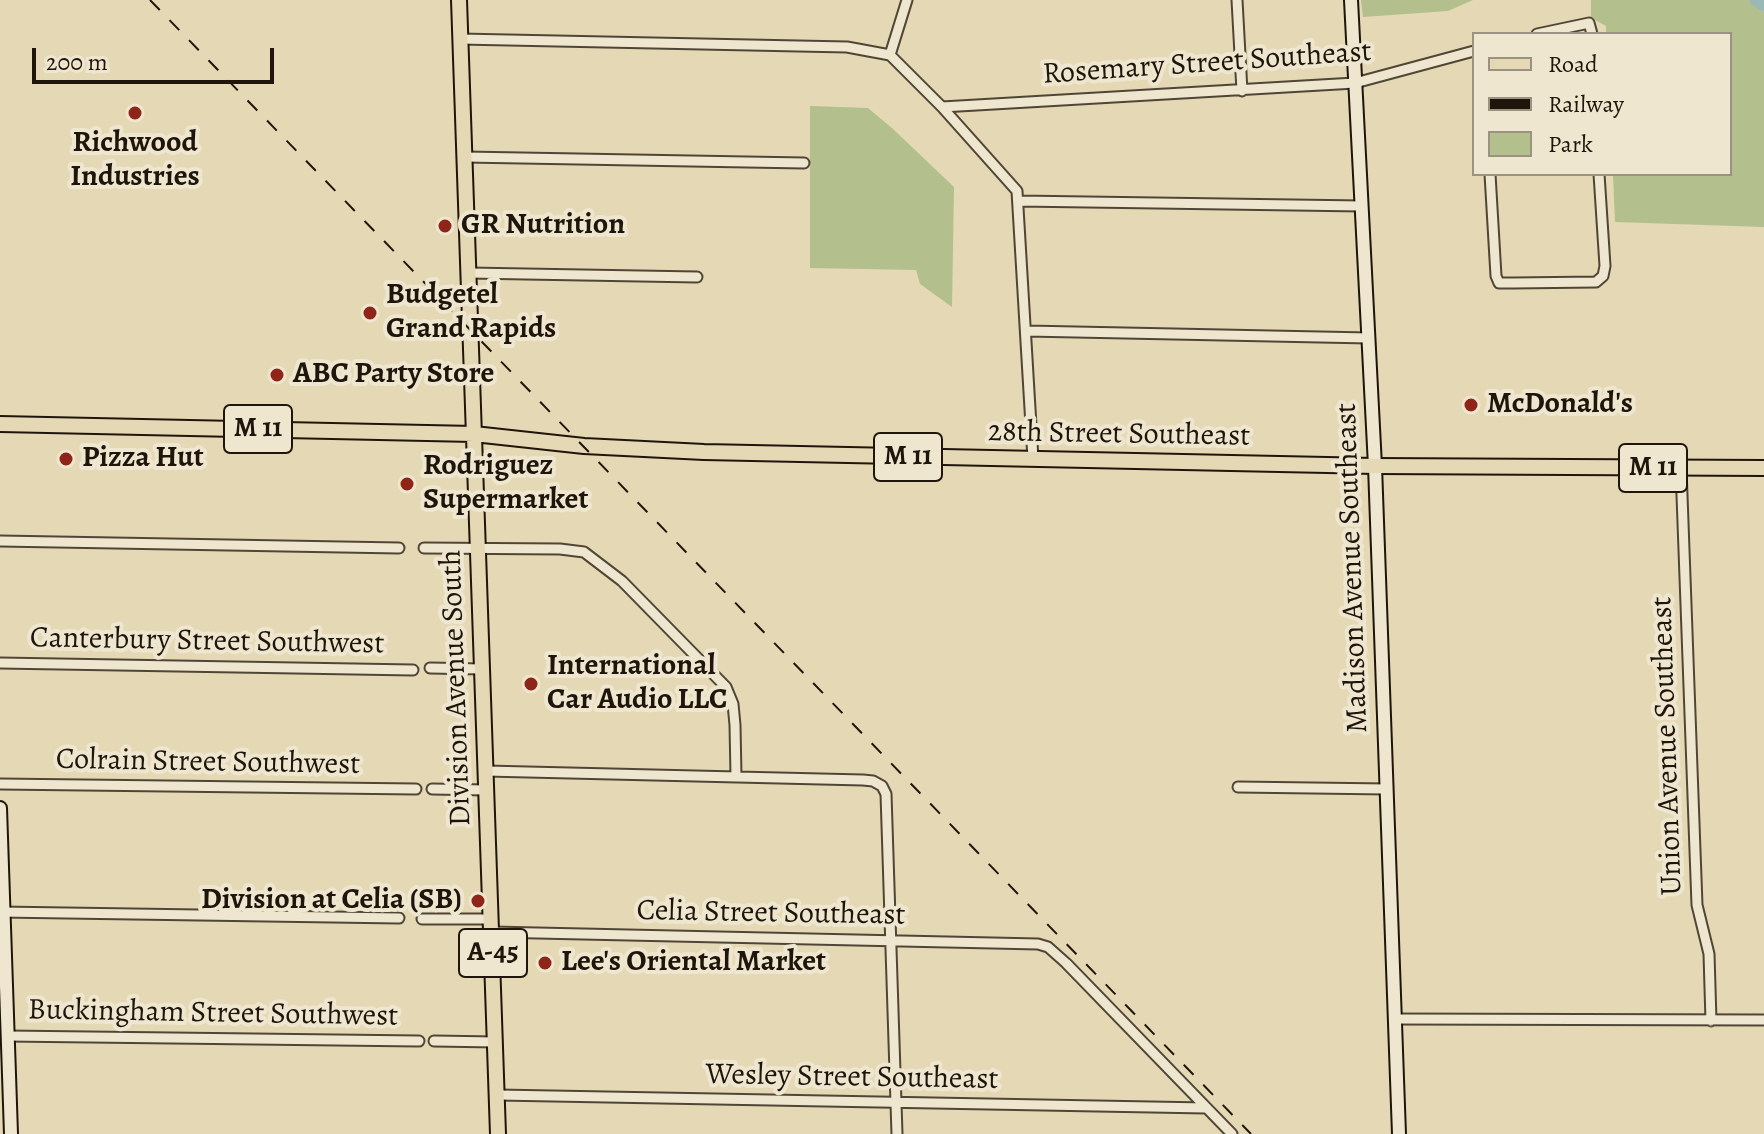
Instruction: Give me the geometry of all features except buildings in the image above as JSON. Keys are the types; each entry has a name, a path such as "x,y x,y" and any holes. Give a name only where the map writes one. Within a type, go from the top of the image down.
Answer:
{"main road":[{"name":"Division Avenue South","path":"459,0 498,1134"},
{"name":"M 11","path":"0,424 474,434"},
{"name":"28th Street Southeast","path":"474,434 642,450 1375,466 1764,468"}],"street":[{"path":"890,55 907,0"},
{"path":"1237,0 1242,91"},
{"name":"Madison Avenue Southeast","path":"1351,0 1375,466 1399,1134"},
{"path":"1546,32 1589,23 1591,32"},
{"path":"460,39 847,47 890,55 1003,172 1017,191 1033,459"},
{"name":"Rosemary Street Southeast","path":"942,107 1355,83 1472,52"},
{"path":"465,157 804,163"},
{"path":"1490,176 1494,268 1499,283 1596,282 1603,276 1599,176"},
{"path":"1019,201 1362,206"},
{"path":"469,273 697,277"},
{"path":"1027,331 1369,338"},
{"name":"Union Avenue Southeast","path":"1681,468 1697,905 1709,954 1711,1021"},
{"path":"0,541 399,548"},
{"path":"424,548 584,552 622,581 726,687 734,715 736,776"},
{"name":"Canterbury Street Southwest","path":"0,663 413,670"},
{"path":"430,668 482,669"},
{"path":"486,771 877,782 886,794 897,1134"},
{"name":"Colrain Street Southwest","path":"0,784 416,789"},
{"path":"1238,787 1387,789"},
{"path":"432,789 487,790"},
{"path":"0,808 11,1134"},
{"path":"2,912 399,918"},
{"name":"Celia Street Southeast","path":"422,919 492,926 1038,944 1048,947 1206,1108"},
{"path":"1395,1019 1764,1020"},
{"name":"Buckingham Street Southwest","path":"7,1036 419,1041"},
{"name":"Buckingham Street Southwest","path":"434,1041 496,1042"},
{"name":"Wesley Street Southeast","path":"498,1095 1206,1108"},
{"path":"1206,1108 1232,1134"}],"green space":[{"path":"1361,0 1473,0 1448,11 1363,17"},
{"path":"1591,0 1764,0 1764,227 1615,222 1613,176 1732,176 1732,32 1606,32 1606,26 1591,18"},
{"path":"810,106 868,108 954,187 952,307 920,284 916,270 810,268"}],"waterway":[{"path":"1757,0 1764,4"}],"railway":[{"path":"150,0 1251,1134"}],"place":[{"name":"Richwood Industries","path":"135,113"},
{"name":"GR Nutrition","path":"445,226"},
{"name":"Budgetel Grand Rapids","path":"370,313"},
{"name":"ABC Party Store","path":"277,375"},
{"name":"McDonald's","path":"1471,405"},
{"name":"Pizza Hut","path":"66,459"},
{"name":"Rodriguez Supermarket","path":"407,484"},
{"name":"International Car Audio LLC","path":"531,684"},
{"name":"Division at Celia (SB)","path":"478,901"},
{"name":"Lee's Oriental Market","path":"545,963"}]}
